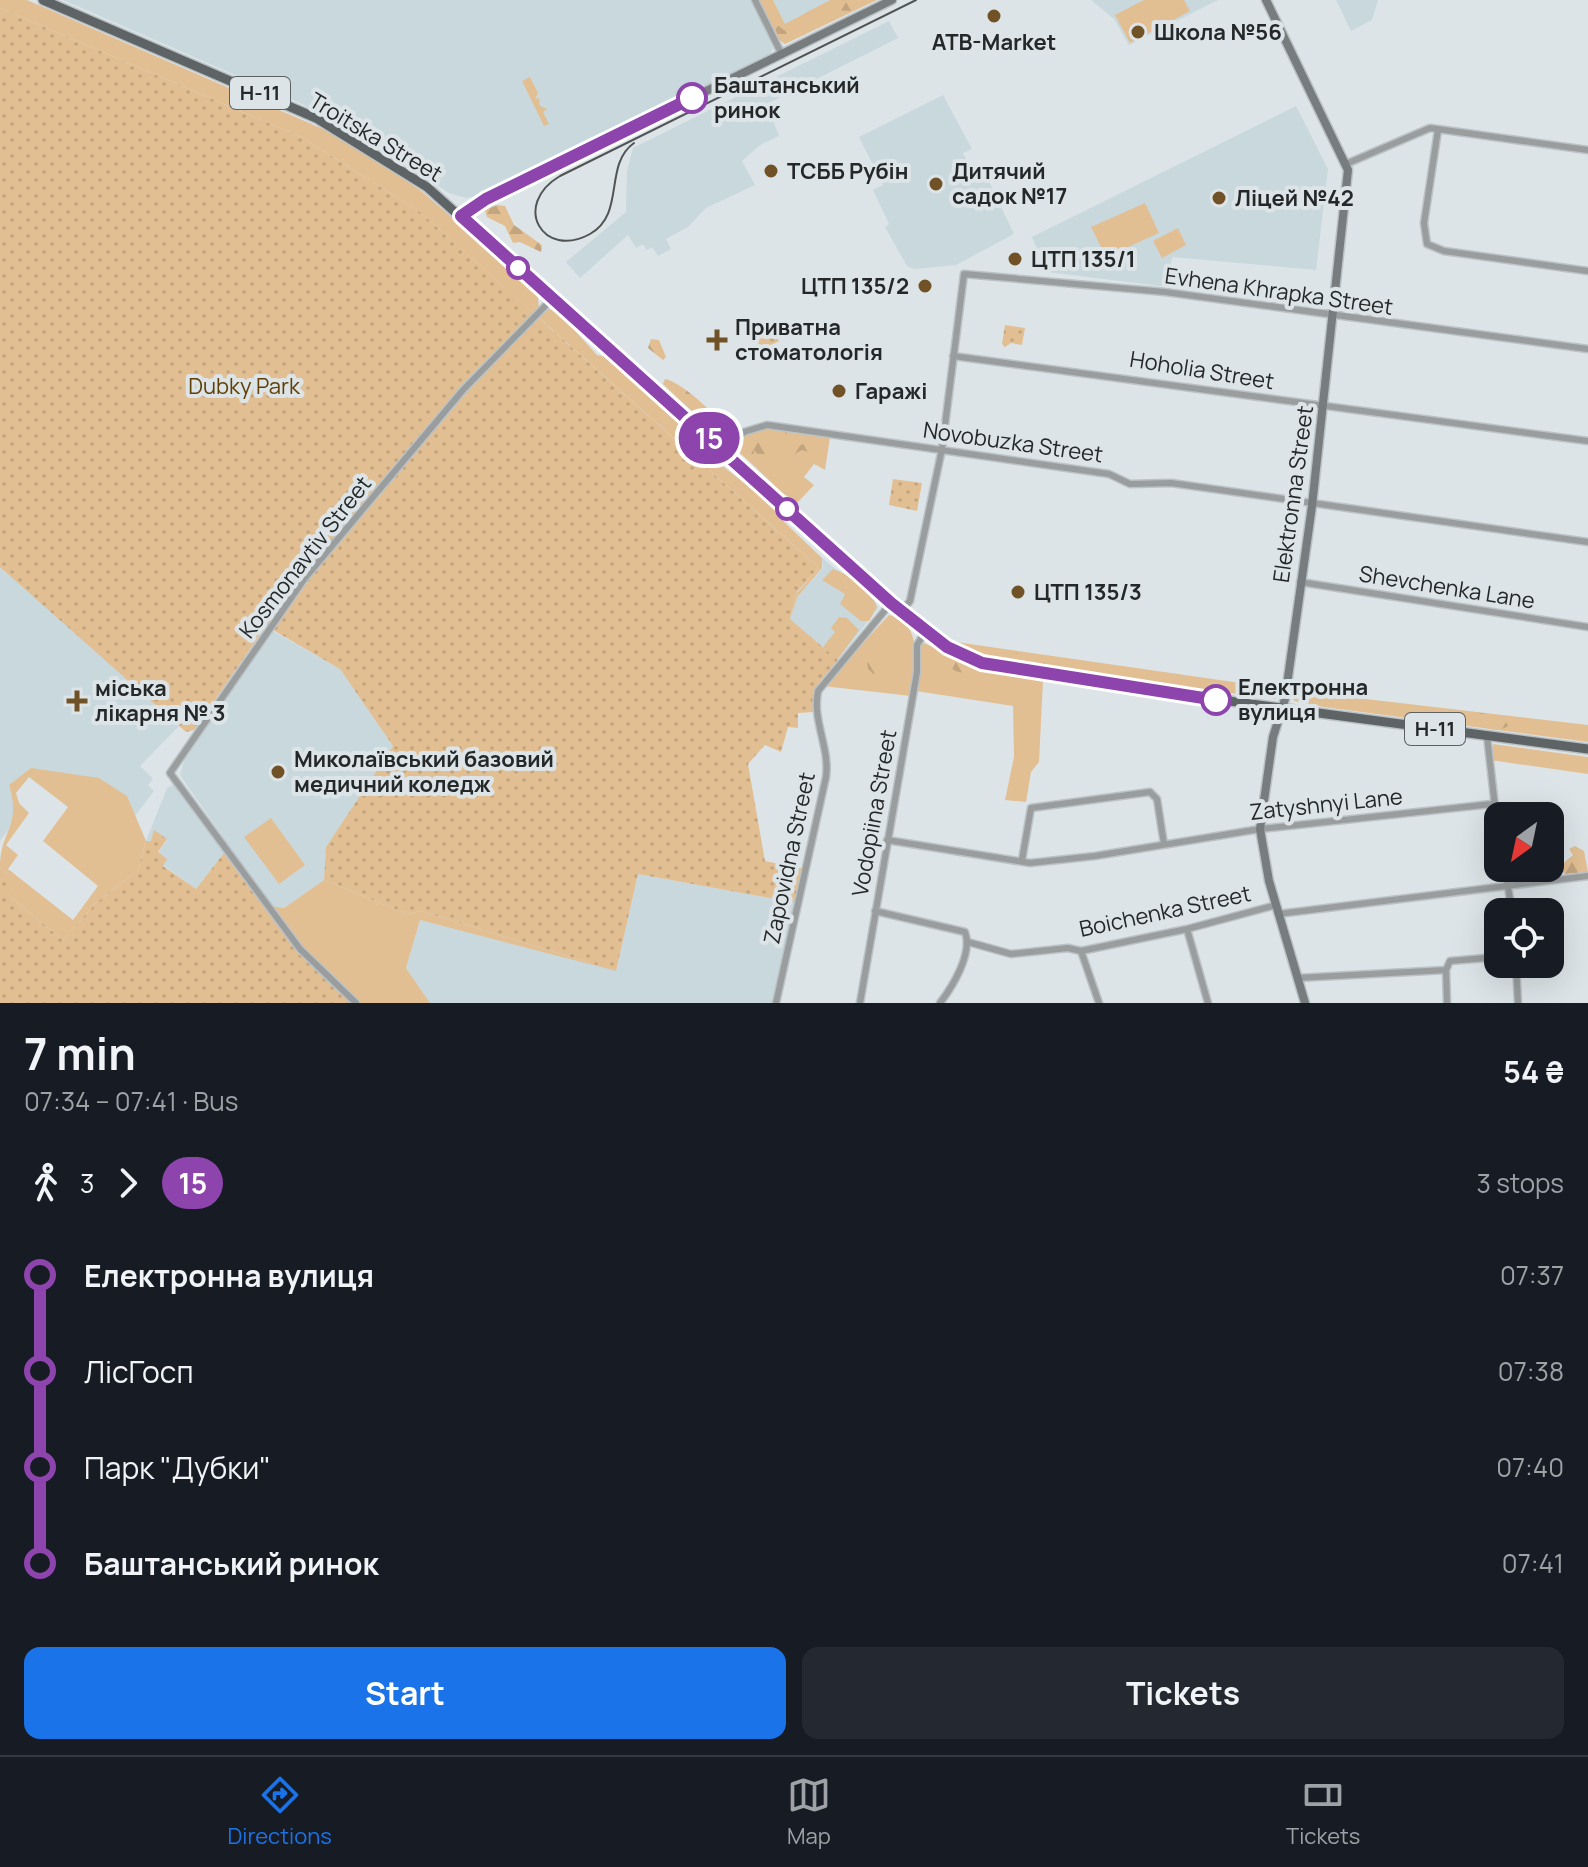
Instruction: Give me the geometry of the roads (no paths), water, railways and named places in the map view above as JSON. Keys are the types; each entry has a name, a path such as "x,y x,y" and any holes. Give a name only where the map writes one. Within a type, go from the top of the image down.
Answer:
{"main road":[{"name":"Troitska Street","path":"43,0 316,118 427,187 901,612 961,655 998,668 1588,749"}],"street":[{"path":"755,0 782,55"},
{"path":"461,216 486,199 892,0"},
{"path":"1266,0 1346,164 1418,131 1438,130 1588,150"},
{"path":"1438,130 1424,223 1427,244 1444,251 1588,271"},
{"name":"Elektronna Street","path":"1305,1003 1277,910 1260,829 1312,506 1346,164"},
{"name":"Evhena Khrapka Street","path":"953,356 964,274 1165,292 1588,349"},
{"name":"Kosmonavtiv Street","path":"356,1003 300,949 170,773 305,578 463,390 553,298"},
{"path":"901,612 910,601 942,449 953,356"},
{"name":"Hoholia Street","path":"953,356 1122,376 1323,407 1588,441"},
{"name":"Novobuzka Street","path":"724,451 744,432 767,425 942,449 959,455 1109,474 1130,484 1171,483 1312,506 1588,542"},
{"name":"Shevchenka Lane","path":"1300,582 1588,627"},
{"name":"Zapovidna Street","path":"776,1003 826,777 827,757 816,707 818,691 891,603"},
{"name":"Vodopiina Street","path":"860,1003 917,672 917,645 925,632"},
{"path":"1487,736 1492,802"},
{"path":"1022,860 1029,811 1035,807 1153,793 1160,809 1164,844"},
{"name":"Zatyshnyi Lane","path":"887,840 1009,862 1067,859 1260,829 1484,805"},
{"name":"Boichenka Street","path":"968,942 1011,954 1068,948 1081,951 1277,910 1588,876"},
{"path":"1507,882 1510,898"},
{"path":"875,911 961,929 968,942 954,984 940,1003"},
{"path":"1187,929 1208,1003"},
{"path":"1081,951 1099,1003"},
{"path":"1447,1003 1446,970 1450,961 1484,958"},
{"path":"1297,978 1446,970"},
{"path":"1517,978 1518,1003"}],"tram line":[{"path":"634,143 619,164 612,202 601,225 590,234 573,240 559,240 547,235 539,226 537,201 545,188 560,176 916,0"}],"place":[{"name":"ATB-Market","path":"994,16"},
{"name":"Школа №56","path":"1138,32"},
{"name":"Баштанський ринок","path":"692,98"},
{"name":"ТСББ Рубін","path":"771,171"},
{"name":"Дитячий садок №17","path":"936,184"},
{"name":"Ліцей №42","path":"1219,198"},
{"name":"ЦТП 135/1","path":"1015,259"},
{"name":"ЦТП 135/2","path":"925,286"},
{"name":"Приватна стоматологія","path":"717,340"},
{"name":"Гаражі","path":"839,391"},
{"name":"ЦТП 135/3","path":"1018,592"},
{"name":"Електронна вулиця","path":"1216,700"},
{"name":"міська лікарня № 3","path":"77,701"},
{"name":"Миколаївський базовий медичний коледж","path":"278,772"}],"park label":[{"name":"Dubky Park","path":"244,386"}]}
